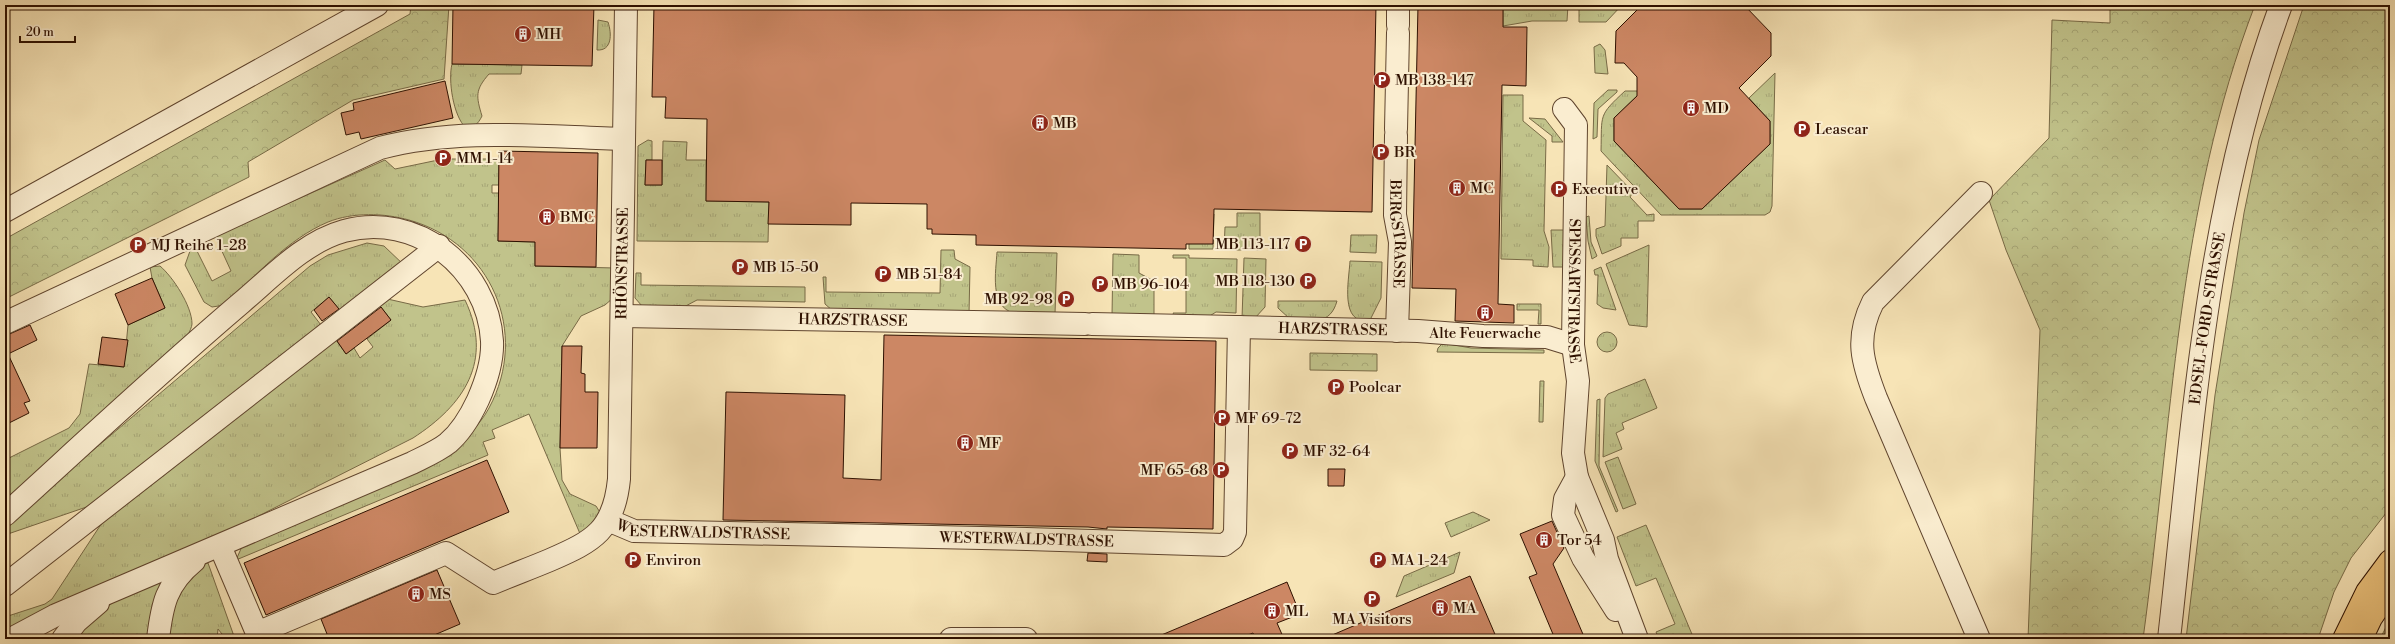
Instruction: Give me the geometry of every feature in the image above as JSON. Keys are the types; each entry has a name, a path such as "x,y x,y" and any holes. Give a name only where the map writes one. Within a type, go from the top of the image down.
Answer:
{"highway":[{"path":"2344,639 2367,592 2390,561"},
{"path":"2361,639 2371,618 2390,590"}],"street":[{"path":"5,211 377,5"},
{"name":"RHÖNSTRASSE","path":"212,549 257,633 446,553 493,583 581,547 597,535 608,520 618,494 619,479 626,5"},
{"name":"EDSEL-FORD-STRASSE","path":"2169,639 2202,348 2221,217 2244,118 2281,5"},
{"name":"BERGSTRASSE","path":"1397,330 1400,242 1395,215 1398,21"},
{"name":"SPESSARTSTRASSE","path":"1564,109 1576,125 1573,345 1578,381 1573,452 1576,477 1565,499 1563,515 1583,558 1637,639"},
{"path":"5,323 380,148 429,137 462,135 624,139"},
{"path":"1979,639 1866,373 1861,351 1864,322 1873,302 1981,193"},
{"path":"5,515 207,332 316,242 345,231 377,227 410,232 439,246 456,260 472,279 488,311 492,342 487,380 471,414 448,443 412,463 56,615 11,639"},
{"path":"5,585 439,246"},
{"name":"HARZSTRASSE","path":"622,316 1397,330 1547,337 1573,345"},
{"name":"WESTERWALDSTRASSE","path":"608,520 634,531 1027,539 1224,545 1232,539 1235,532 1239,327"},
{"path":"158,639 165,597 173,582 212,549"},
{"path":"63,639 76,622 120,587"},
{"path":"951,639 995,637 1026,639"}],"green space":[{"path":"411,5 449,5 444,79 353,100 248,162 249,177 5,299 5,239 410,14"},
{"path":"1503,5 1522,5 1529,9 1544,5 1568,5 1567,21 1532,21 1503,26"},
{"path":"1587,5 1622,5 1606,22 1579,22 1579,7"},
{"path":"2110,5 2255,5 2229,82 2209,159 2193,238 2171,398 2143,639 2028,639 2040,330 2006,250 1989,200 2049,138 2052,20 2110,23"},
{"path":"2304,5 2390,5 2390,508 2351,558 2334,592 2318,639 2186,639 2215,395 2244,213 2259,140"},
{"path":"598,20 608,22 610,32 610,41 606,48 602,50 597,50"},
{"path":"1600,44 1605,50 1608,74 1595,73 1594,47"},
{"path":"452,64 522,65 521,74 489,74 481,84 478,94 482,116 476,125 466,128 458,115 453,98 451,88"},
{"path":"1775,73 1772,206 1770,212 1765,215 1661,215 1601,151 1602,122 1606,111 1625,91 1637,91 1639,94 1614,118 1614,141 1679,209 1702,209 1770,144 1770,121 1749,98"},
{"path":"1608,90 1617,90 1617,92 1598,109 1597,137 1593,139 1594,103"},
{"path":"1503,95 1523,95 1523,121 1546,140 1544,231 1549,247 1548,267 1533,266 1533,260 1501,259"},
{"path":"1529,118 1545,119 1563,142 1552,142 1552,136"},
{"path":"648,140 652,141 652,160 646,160 645,185 662,185 663,141 687,142 686,160 706,160 706,201 769,202 768,242 637,241 638,146"},
{"path":"443,159 499,159 499,185 492,185 492,193 499,193 498,241 535,242 535,266 615,268 613,298 605,305 581,316 562,346 560,448 562,480 570,494 596,506 601,514 581,536 529,414 492,430 495,438 483,442 488,455 236,560 244,542 470,435 487,412 501,379 505,350 503,321 495,294 481,270 462,248 438,232 409,220 379,215 358,215 348,216 328,222 313,229 286,248 225,305 212,307 204,302 185,265 190,251 195,247 212,281 231,271 215,236 385,160 395,169"},
{"path":"1607,165 1633,192 1630,197 1647,215 1654,214 1654,221 1638,221 1638,238 1621,238 1621,246 1602,254 1596,236 1596,229 1605,226"},
{"path":"1189,213 1214,214 1213,249 1189,249"},
{"path":"1237,213 1260,213 1260,250 1224,250 1225,227 1237,227"},
{"path":"1589,216 1591,242 1597,256 1592,259 1588,241 1586,217"},
{"path":"1551,230 1565,230 1564,267 1553,267"},
{"path":"1351,235 1377,235 1376,253 1350,252"},
{"path":"367,243 384,246 405,266 343,314 329,297 311,312 324,329 104,501 5,535 5,525 310,266 328,255"},
{"path":"1649,245 1647,327 1629,325 1606,264"},
{"path":"941,250 954,250 955,259 970,267 969,314 833,311 825,304 823,277 826,277 826,292 940,293"},
{"path":"997,252 1057,253 1055,314 1034,315 1014,313 1006,309 1001,304 997,296 995,278"},
{"path":"1113,254 1139,255 1139,273 1154,281 1154,315 1112,316"},
{"path":"1173,255 1189,255 1189,258 1237,259 1236,313 1216,312 1208,317 1175,317 1173,313 1186,313 1186,258 1173,258"},
{"path":"1244,258 1266,259 1265,307 1255,318 1242,319"},
{"path":"1350,261 1382,262 1381,298 1370,320 1360,320 1354,316 1350,309 1348,290"},
{"path":"160,266 176,284 189,309 192,327 188,336 5,505 5,460 69,428 80,414 89,364 124,367 128,325 165,308 152,278 150,267"},
{"path":"1601,267 1616,310 1603,308 1597,304 1598,275 1595,275 1594,270"},
{"path":"636,273 641,273 641,285 805,287 805,302 697,300 680,309 642,306 635,298"},
{"path":"383,298 423,307 465,300 473,322 476,343 475,362 469,380 460,396 447,411 413,438 197,547 5,634 5,617 45,604 52,599 111,509 330,340 336,340 346,354 354,348 360,358 373,347 367,339 391,320 380,306"},
{"path":"1278,301 1337,301 1330,315 1313,321 1291,320 1278,308"},
{"path":"1517,304 1541,304 1541,324 1538,324 1539,310 1517,310"},
{"path":"1607,332 1614,335 1617,342 1614,349 1607,352 1600,349 1597,342 1600,335"},
{"path":"1443,343 1471,348 1544,350 1544,353 1437,352 1438,348"},
{"path":"1310,353 1377,354 1377,371 1310,370"},
{"path":"1645,379 1657,408 1622,423 1624,429 1616,433 1622,449 1603,457 1605,398 1608,394"},
{"path":"1540,381 1544,381 1543,422 1539,422"},
{"path":"1600,399 1599,466 1618,511 1616,512 1595,461 1597,400"},
{"path":"1618,457 1636,504 1623,509 1605,462"},
{"path":"1473,512 1490,520 1451,537 1445,523"},
{"path":"1646,525 1694,639 1659,639 1656,632 1675,624 1656,578 1636,586 1617,537"},
{"path":"1460,552 1454,573 1396,597 1404,576"},
{"path":"208,563 235,639 226,639 218,629 217,639 166,639 174,596 201,564"},
{"path":"168,575 150,639 73,639 96,615 115,601"},
{"path":"2390,619 2390,639 2380,639"}],"building":[{"name":"MH","path":"453,5 594,5 592,66 452,64"},
{"name":"MB","path":"654,5 1376,5 1372,212 1214,209 1213,244 1186,244 1186,249 976,245 976,235 932,234 932,229 927,229 927,204 851,203 851,225 768,224 769,202 706,201 707,119 665,118 666,97 652,97"},
{"name":"MC","path":"1418,5 1503,5 1503,27 1527,27 1526,86 1502,85 1498,304 1514,305 1514,323 1455,321 1456,289 1412,288"},
{"name":"MD","path":"1642,5 1744,5 1771,33 1771,56 1739,88 1770,121 1770,144 1702,209 1679,209 1614,141 1614,118 1637,96 1637,77 1624,63 1615,63 1616,31"},
{"path":"445,81 453,118 361,139 359,132 346,135 341,113 354,110 353,103"},
{"name":"BMC","path":"499,151 598,153 596,267 535,266 535,242 498,241"},
{"path":"646,160 662,160 662,185 645,185"},
{"path":"152,278 165,308 128,325 115,294"},
{"path":"329,297 339,309 322,321 314,310"},
{"path":"381,307 391,320 346,354 337,341"},
{"path":"30,325 37,340 8,354 30,401 24,403 29,413 5,425 5,336"},
{"name":"MF","path":"884,335 1216,341 1213,529 1107,527 1107,529 1088,527 723,520 726,392 845,395 843,478 881,480"},
{"path":"102,337 128,340 124,367 98,364"},
{"path":"562,346 582,346 581,373 585,374 585,392 598,392 597,448 560,448"},
{"path":"487,460 509,512 266,615 244,563"},
{"path":"1328,469 1345,469 1344,486 1328,486"},
{"path":"1552,521 1564,548 1553,564 1585,639 1555,639 1529,577 1537,574 1520,534"},
{"path":"1088,553 1107,554 1107,562 1087,561"},
{"name":"MS","path":"437,570 460,624 425,639 329,639 321,619"},
{"name":"MA","path":"1470,576 1497,639 1323,639"},
{"name":"ML","path":"1287,582 1300,614 1277,623 1284,639 1256,639 1253,633 1238,639 1152,639"}],"place":[{"name":"MH","path":"523,34"},
{"name":"MB 138-147","path":"1382,80"},
{"name":"MD","path":"1691,108"},
{"name":"MB","path":"1040,123"},
{"name":"Leascar","path":"1802,129"},
{"name":"BR","path":"1381,152"},
{"name":"MM 1-14","path":"443,158"},
{"name":"MC","path":"1457,188"},
{"name":"Executive","path":"1559,189"},
{"name":"BMC","path":"547,217"},
{"name":"MB 113-117","path":"1303,244"},
{"name":"MJ Reihe 1-28","path":"138,245"},
{"name":"MB 15-50","path":"740,267"},
{"name":"MB 51-84","path":"883,274"},
{"name":"MB 118-130","path":"1308,281"},
{"name":"MB 96-104","path":"1100,284"},
{"name":"MB 92-98","path":"1066,299"},
{"name":"Alte Feuerwache","path":"1485,313"},
{"name":"Poolcar","path":"1336,387"},
{"name":"MF 69-72","path":"1222,418"},
{"name":"MF","path":"965,443"},
{"name":"MF 32-64","path":"1290,451"},
{"name":"MF 65-68","path":"1221,470"},
{"name":"Tor 54","path":"1544,540"},
{"name":"Environ","path":"633,560"},
{"name":"MA 1-24","path":"1378,560"},
{"name":"MS","path":"416,594"},
{"name":"MA Visitors","path":"1372,599"},
{"name":"MA","path":"1440,608"},
{"name":"ML","path":"1272,611"}]}
